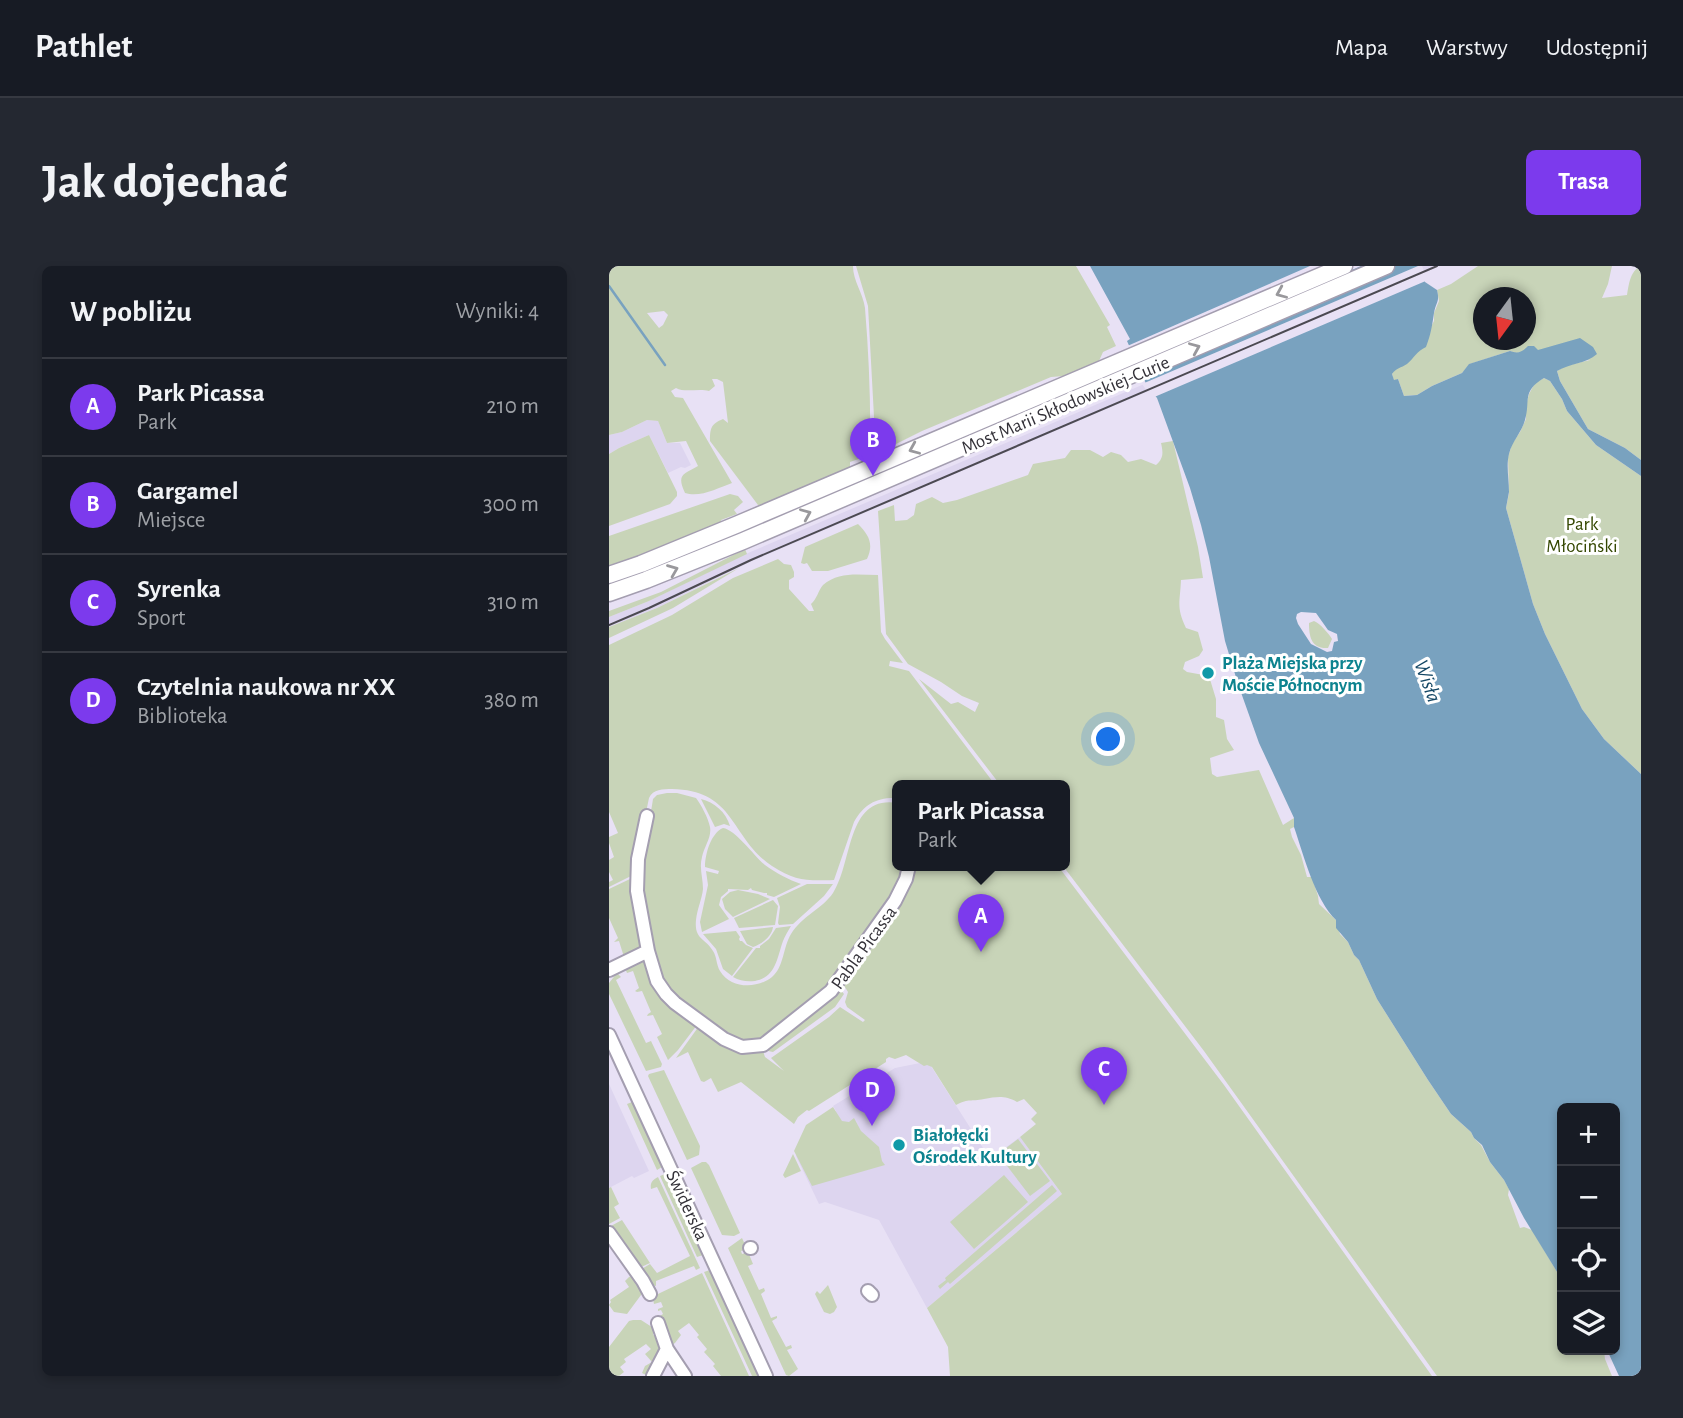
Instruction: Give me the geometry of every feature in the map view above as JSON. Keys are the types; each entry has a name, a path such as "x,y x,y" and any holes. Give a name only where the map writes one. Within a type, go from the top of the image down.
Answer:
{"main road":[{"name":"Most Marii Skłodowskiej-Curie","path":"609,575 736,525 1344,266"},
{"name":"Most Marii Skłodowskiej-Curie","path":"609,593 743,541 1386,266"}],"street":[{"name":"Pabla Picassa","path":"647,817 638,859 637,891 648,951 661,988 675,1003 730,1043 742,1047 763,1045 831,992 895,901 907,871"},
{"path":"609,970 648,951"},
{"name":"Świderska","path":"609,1035 766,1376"},
{"path":"611,1240 650,1294"},
{"path":"658,1323 667,1349 685,1376"},
{"path":"653,1376 667,1349"}],"shaded area":[{"path":"1421,266 1440,266 752,561 657,608 609,627 609,617 649,601 741,556"},
{"path":"647,420 658,421 667,443 680,443 691,465 668,473 649,435 609,454 609,435"},
{"path":"929,1063 990,1159 1020,1137 1062,1194 927,1308 879,1220 825,1202 819,1204 796,1156 836,1111 833,1106 895,1068"},
{"path":"609,1084 649,1171 609,1188"}],"green space":[{"path":"609,266 853,266 865,308 870,455 850,462 850,470 761,509 710,441 714,425 723,419 728,423 723,382 717,379 712,379 715,386 709,391 676,388 671,391 675,397 683,398 732,483 703,493 685,493 681,478 698,466 686,441 667,443 658,421 647,420 609,435","holes":["664,311 668,315 659,328 647,313"]},
{"path":"856,266 1076,266 1110,325 1107,327 1116,346 1103,352 1099,361 1064,376 1051,377 922,431 876,454 868,306"},
{"path":"1478,266 1612,266 1602,298 1627,295 1632,274 1641,266 1641,460 1625,448 1588,429 1560,381 1557,371 1565,366 1590,360 1538,350 1516,353 1510,351 1470,364 1462,373 1417,395 1404,396 1398,379 1394,381 1392,374 1419,350 1434,321 1439,301 1437,290"},
{"name":"Park Młociński","path":"1544,378 1550,381 1567,411 1596,445 1641,476 1641,774 1604,739 1582,709 1533,604 1506,508 1509,493 1508,457 1526,419 1529,394 1535,383"},
{"path":"649,435 677,496 670,504 609,526 609,454"},
{"path":"1173,441 1203,578 1181,580 1181,615 1186,628 1198,632 1203,650 1199,656 1185,662 1183,669 1209,676 1216,699 1216,717 1224,720 1227,739 1234,750 1210,758 1212,774 1217,777 1259,770 1283,825 1294,818 1294,827 1290,829 1292,837 1301,855 1307,877 1312,877 1319,904 1336,920 1340,934 1359,960 1377,999 1428,1080 1451,1114 1481,1145 1504,1180 1520,1228 1532,1230 1557,1272 1557,1355 1605,1355 1612,1376 1437,1376 1204,1051 1067,871 1070,871 1070,780 996,780 919,679 951,704 958,702 975,712 979,703 908,664 886,634 878,511 894,505 895,521 907,520 914,515 916,504 932,497 943,503 957,500 1028,475 1033,464 1065,458 1071,450 1090,450 1103,457 1111,452 1121,455 1128,462 1141,459 1156,465 1162,455 1161,443"},
{"path":"730,494 738,496 743,502 734,510 737,514 721,520 722,523 609,567 609,536"},
{"path":"858,524 869,540 867,559 828,571 812,571 807,563 801,563 805,547"},
{"path":"745,549 747,554 609,617 609,611 661,592"},
{"path":"778,559 791,565 794,572 794,577 789,580 789,589 809,611 814,611 811,604 823,585 829,581 849,575 878,575 881,632 903,663 890,661 889,666 909,671 991,780 892,780 892,798 867,806 854,822 834,880 809,880 780,871 758,855 721,806 693,791 659,790 649,798 633,875 609,887 609,882 613,880 609,872 609,860 614,857 609,837 618,833 609,812 609,645 672,615 733,578"},
{"path":"739,568 673,608 609,638 609,627 657,608"},
{"path":"1314,621 1322,626 1332,639 1328,648 1322,648 1312,641 1309,623"},
{"path":"677,793 696,798 708,819 710,831 701,861 703,889 696,927 699,935 713,951 725,977 744,985 759,984 776,973 788,939 806,917 833,893 860,820 868,809 880,803 892,803 892,871 904,871 896,894 835,982 760,1042 737,1042 673,995 660,978 639,887 653,799 657,795"},
{"path":"701,799 719,808 730,826 724,824 715,827"},
{"path":"723,828 739,838 765,865 801,884 774,897 751,888 728,889 721,897 719,905 729,919 702,932 700,922 708,885 706,871 718,874 719,871 705,867 706,856 712,839"},
{"path":"915,871 1062,871 1224,1085 1432,1376 950,1376 948,1347 927,1308 1062,1194 1020,1137 1036,1124 1031,1119 1037,1113 1024,1099 1017,1102 997,1097 956,1105 932,1067 924,1066 906,1055 895,1059 889,1057 886,1062 807,1110 794,1124 741,1082 718,1092 711,1078 701,1081 688,1052 676,1058 699,1026 762,1048 765,1057 784,1071 771,1058 840,1007 863,1022 865,1020 847,1007 845,1002 848,992 843,984 895,914"},
{"path":"630,879 633,881 644,947 624,957 619,941 614,942 618,938 609,918 609,889"},
{"path":"807,884 833,884 824,896 793,924 779,925 780,907 777,898"},
{"path":"738,890 770,899 733,917 725,909 722,899 730,892"},
{"path":"773,900 778,906 775,925 739,928 734,918"},
{"path":"791,926 772,971 762,979 752,981 733,977 776,928"},
{"path":"773,927 766,939 753,947 747,944 740,931"},
{"path":"736,931 740,941 753,948 732,976 723,969 716,949 703,934"},
{"path":"644,958 697,1025 668,1060 657,1037 662,1034 653,1015 647,1016 651,1012 642,991 635,991 639,988 633,971 627,973 625,968"},
{"path":"617,973 621,977 616,980 646,1043 651,1041 661,1067 646,1071 609,994 609,983"},
{"path":"838,987 844,994 835,1007 773,1052 768,1051 767,1044"},
{"path":"664,1070 700,1146 699,1155 687,1160 648,1076"},
{"path":"632,1102 662,1167 657,1170 627,1104"},
{"path":"833,1107 842,1121 849,1122 854,1118 861,1131 879,1147 885,1165 812,1186 794,1151 806,1125"},
{"path":"1018,1139 1050,1181 1030,1196 998,1154"},
{"path":"793,1154 801,1171 785,1178 783,1175"},
{"path":"702,1162 709,1165 740,1233 734,1236 722,1235 691,1168"},
{"path":"665,1174 703,1255 697,1257 660,1176"},
{"path":"1004,1175 1028,1202 974,1249 950,1222"},
{"path":"658,1177 700,1268 696,1270 694,1266 656,1281 656,1286 649,1284 640,1270 650,1264 657,1273 690,1256 657,1187 651,1189 652,1182"},
{"path":"1052,1185 1057,1191 950,1284 948,1282 940,1289 938,1286 945,1278"},
{"path":"611,1187 619,1204 614,1207 620,1218 609,1224 609,1188"},
{"path":"622,1220 650,1263 639,1268 609,1227"},
{"path":"742,1238 747,1249 741,1251 742,1254 748,1252 753,1264 748,1266 759,1290 764,1288 765,1291 761,1294 771,1318 777,1316 772,1321 786,1347 791,1345 792,1348 787,1350 798,1369 789,1376 786,1375 728,1248"},
{"path":"710,1270 758,1376 752,1376 704,1272"},
{"path":"702,1273 749,1376 721,1376 704,1352 707,1349 697,1337 699,1335 689,1323 678,1331 681,1335 670,1346 660,1316 663,1314 661,1310 658,1311 663,1307 661,1302 654,1304 654,1296"},
{"path":"635,1274 643,1288 641,1295 627,1314 614,1312 609,1305 610,1300 629,1287 625,1281"},
{"path":"828,1285 837,1307 830,1314 824,1312 815,1294 817,1291 820,1294"},
{"path":"641,1320 655,1329 653,1335 660,1337 662,1350 648,1376 642,1373 645,1366 652,1362 645,1354 651,1349 646,1344 624,1359 626,1362 620,1367 624,1372 619,1376 609,1376 609,1347 629,1321"}],"water":[{"name":"Wisła","path":"1090,266 1419,266 1425,282 1437,290 1438,300 1426,347 1392,374 1394,380 1398,379 1404,396 1417,395 1462,373 1469,364 1510,351 1538,350 1580,338 1593,347 1597,354 1557,371 1560,381 1588,429 1625,448 1641,460 1641,476 1596,445 1567,411 1550,381 1544,378 1529,392 1524,424 1509,454 1509,492 1506,508 1533,604 1582,709 1604,739 1641,774 1641,1376 1619,1376 1609,1355 1620,1355 1620,1103 1557,1103 1557,1272 1482,1145 1451,1114 1377,999 1359,960 1336,928 1336,920 1316,889 1294,827 1294,818 1259,743 1238,684 1225,641 1209,557 1190,488 1157,398 1147,386 1127,341 1130,339","holes":["1316,613 1328,630 1337,634 1338,641 1334,642 1332,651 1327,652 1311,644 1298,624 1297,614"]}],"pier":[{"path":"1310,266 1361,266 1133,364 1125,347"},
{"path":"1422,266 1428,280 1152,398 1142,384"}],"waterway":[{"path":"609,286 665,365"}],"tram line":[{"path":"609,625 751,560 1437,266"}],"place":[{"name":"Gargamel","path":"873,476"},
{"name":"Plaża Miejska przy Moście Północnym","path":"1208,673"},
{"name":"Park Picassa","path":"981,952"},
{"name":"Syrenka","path":"1104,1105"},
{"name":"Czytelnia naukowa nr XX","path":"872,1126"},
{"name":"Białołęcki Ośrodek Kultury","path":"899,1145"}]}
